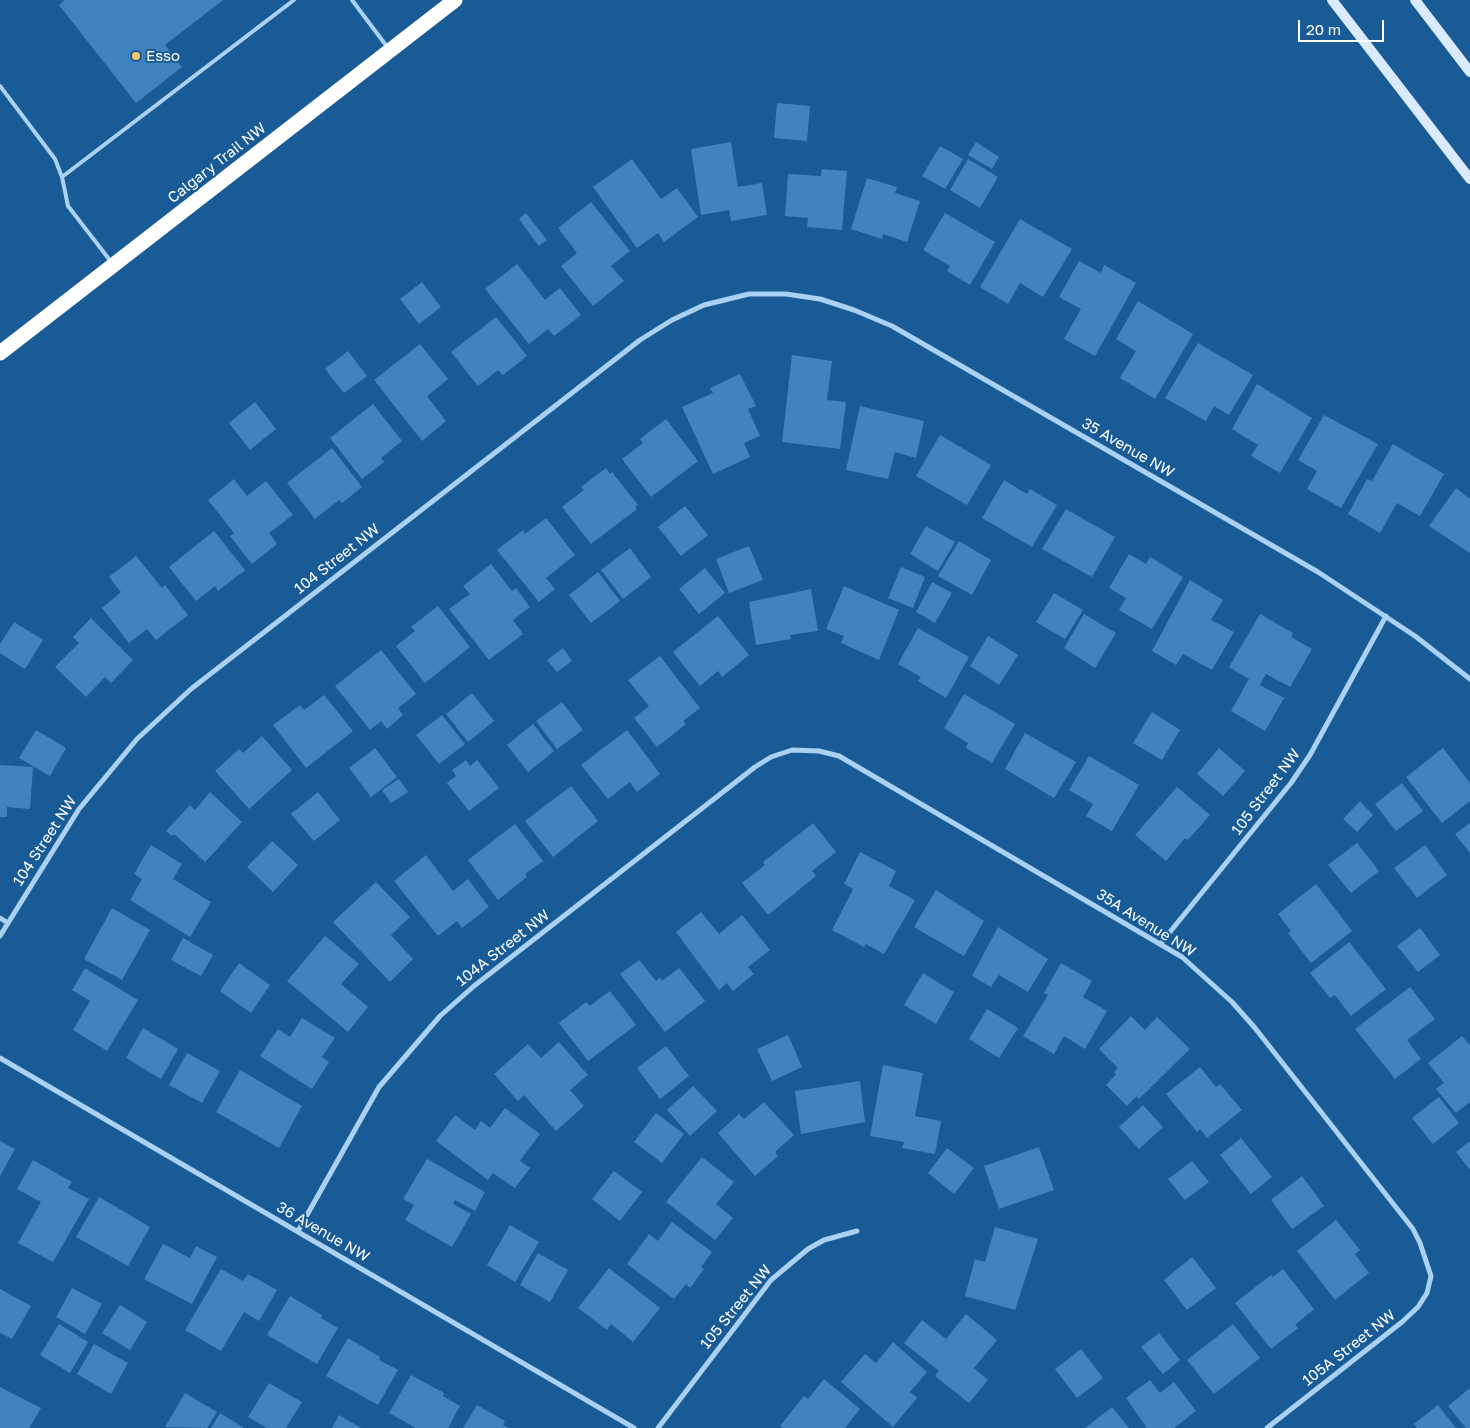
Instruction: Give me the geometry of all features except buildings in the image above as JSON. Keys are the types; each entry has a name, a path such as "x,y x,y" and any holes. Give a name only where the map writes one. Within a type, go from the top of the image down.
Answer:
{"highway":[{"name":"Calgary Trail NW","path":"0,354 455,0"}],"main road":[{"path":"1332,0 1470,179"},
{"path":"1415,0 1470,72"}],"street":[{"name":"35 Avenue NW","path":"749,294 786,294 820,299 854,310 892,326 1318,572 1386,616 1470,679"},
{"name":"104 Street NW","path":"0,936 50,853 85,802 137,739 191,689 640,340 672,320 704,305 749,294"},
{"name":"105 Street NW","path":"1161,943 1291,783 1310,755 1386,616"},
{"name":"35A Avenue NW","path":"792,750 819,751 839,756 1161,943 1203,974 1255,1028 1413,1229 1431,1276"},
{"name":"104A Street NW","path":"298,1231 380,1087 440,1016 474,986 755,767 772,757 792,750"},
{"path":"0,918 8,923"},
{"name":"36 Avenue NW","path":"0,1058 634,1428"},
{"name":"105 Street NW","path":"658,1428 771,1280 808,1249 824,1240 857,1231"},
{"name":"105A Street NW","path":"1267,1428 1402,1322 1418,1307 1427,1293 1431,1276"}],"lane":[{"path":"62,177 294,0"},
{"path":"352,0 390,50"},
{"path":"0,86 55,159 62,177 68,206 113,265"}],"place":[{"name":"Esso","path":"136,56"}]}
